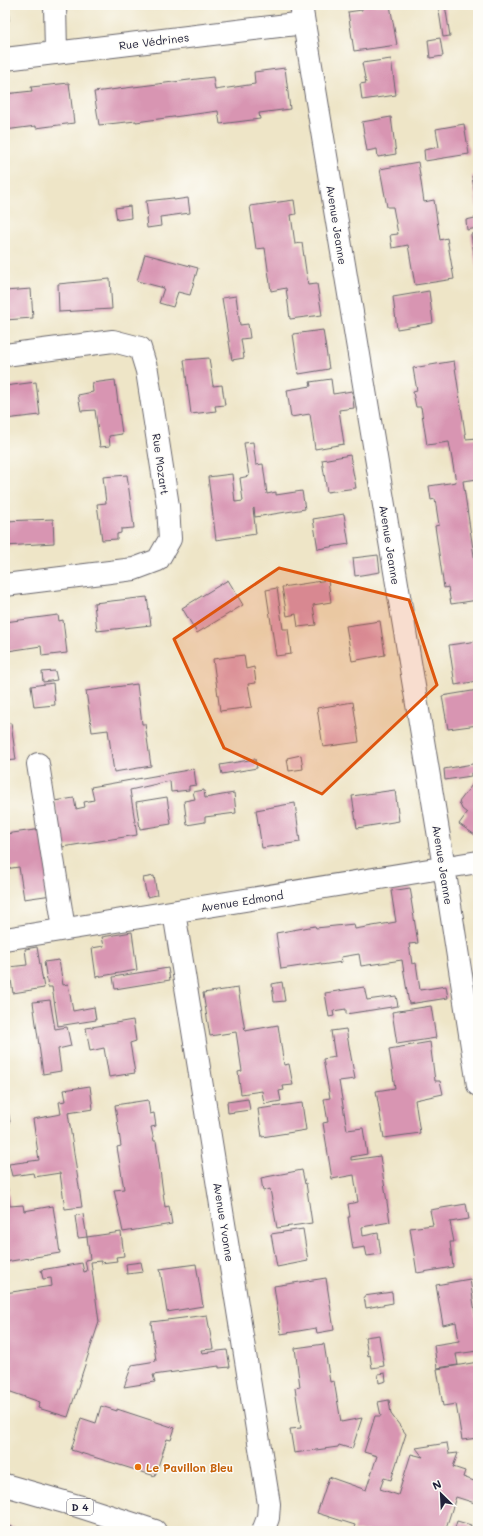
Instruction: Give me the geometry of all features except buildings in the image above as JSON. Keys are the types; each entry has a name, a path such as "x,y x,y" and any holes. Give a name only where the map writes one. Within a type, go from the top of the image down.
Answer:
{"street":[{"path":"55,5 56,53"},
{"name":"Rue Védrines","path":"5,59 56,53 302,14"},
{"name":"Avenue Jeanne","path":"302,14 444,867 478,1085"},
{"name":"Rue Mozart","path":"5,355 113,341 140,348 148,371 168,506 170,539 158,560 134,569 5,584"},
{"path":"38,764 64,929"},
{"name":"Avenue Edmond","path":"5,939 478,862"},
{"name":"Avenue Yvonne","path":"174,912 269,1504 268,1518 263,1531"},
{"name":"D 4","path":"5,1485 110,1524 155,1531"}],"highlighted area":[{"path":"279,568 409,600 437,685 322,794 224,748 174,639"}],"place":[{"name":"Le Pavillon Bleu","path":"138,1467"}]}
